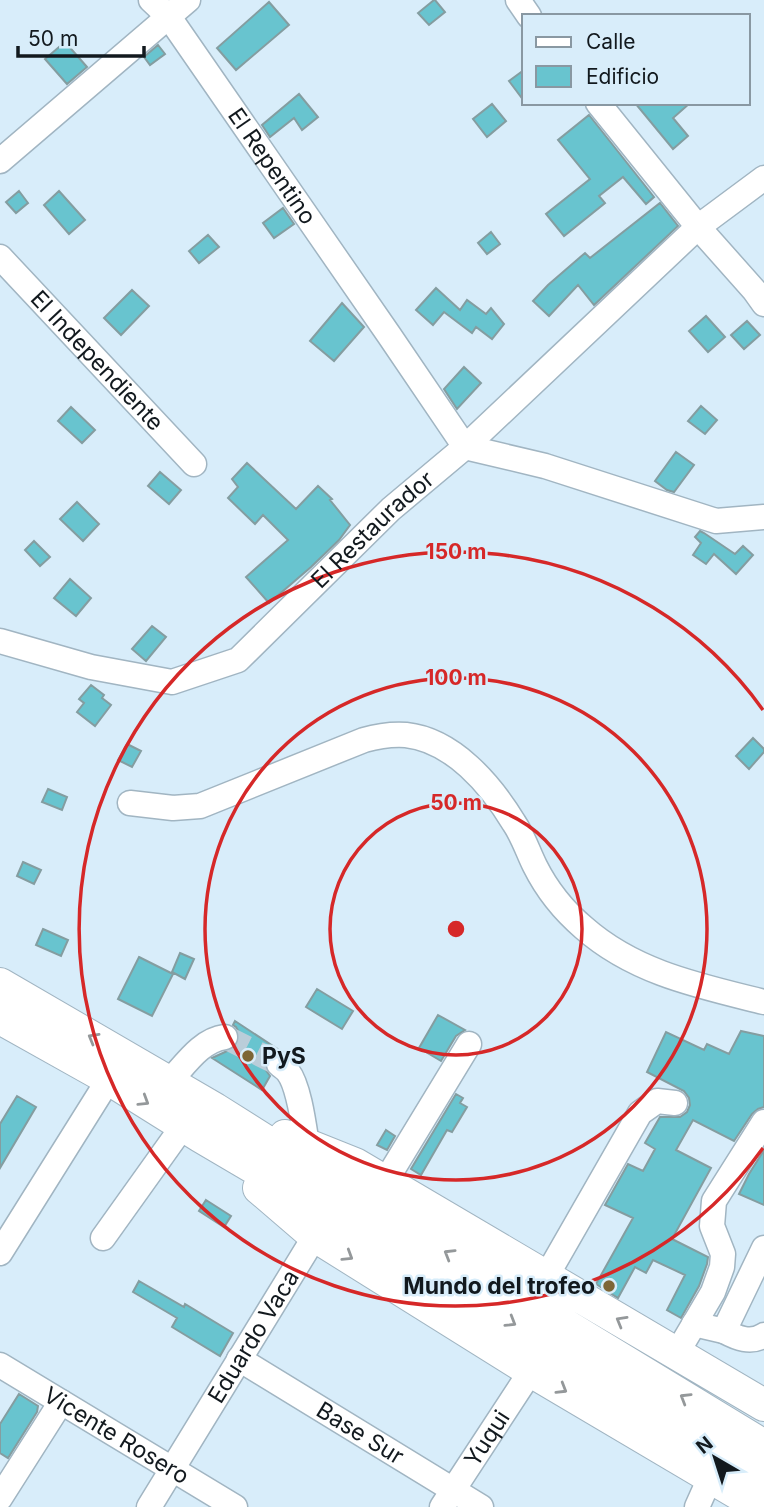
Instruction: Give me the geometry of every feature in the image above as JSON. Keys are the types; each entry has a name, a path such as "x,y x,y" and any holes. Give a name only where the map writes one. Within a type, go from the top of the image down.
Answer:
{"main road":[{"path":"0,984 119,1069 192,1131 335,1200 764,1447"},
{"path":"0,1018 119,1069 169,1082 215,1109 335,1200 531,1371 761,1507"},
{"path":"215,1109 307,1145 335,1200 764,1476"},
{"path":"335,1200 385,1182 764,1405"}],"street":[{"name":"El Repentino","path":"151,0 169,17 465,447"},
{"path":"0,161 188,0"},
{"path":"600,105 764,304"},
{"name":"El Restaurador","path":"0,641 91,667 172,682 238,660 391,509 465,447 698,227 764,178"},
{"name":"El Independiente","path":"0,257 194,464"},
{"path":"465,447 545,466 716,520 764,517"},
{"path":"130,803 173,808 200,806 364,740 392,735 418,737 440,746 458,759 491,790 516,825 544,883 570,915 599,941 624,957 660,973 764,1002"},
{"path":"169,1082 207,1042 225,1037"},
{"path":"385,1182 470,1044"},
{"path":"279,1064 288,1072 294,1085 307,1145"},
{"path":"0,1253 7,1225 119,1069"},
{"path":"546,1277 640,1113 657,1101 675,1103"},
{"path":"677,1353 713,1292 722,1267 723,1254 712,1226 715,1201 764,1122"},
{"path":"103,1238 192,1131"},
{"name":"Eduardo Vaca","path":"149,1507 335,1200"},
{"path":"724,1331 764,1248"},
{"path":"694,1324 724,1331 745,1340 758,1339 764,1335"},
{"name":"Base Sur","path":"239,1359 448,1498 481,1507"},
{"name":"Vicente Rosero","path":"0,1365 235,1507"},
{"name":"Yuqui","path":"448,1498 531,1371"},
{"path":"0,1499 61,1402"},
{"path":"697,1507 710,1478"}],"building":[{"path":"434,0 445,12 429,25 418,13"},
{"path":"269,2 289,25 236,70 217,48"},
{"path":"65,42 87,67 67,84 45,59"},
{"path":"158,45 165,54 150,65 144,57"},
{"path":"522,71 522,98 509,81"},
{"path":"299,94 318,117 302,130 294,118 270,137 262,125"},
{"path":"492,104 506,121 487,137 473,119"},
{"path":"637,105 688,105 673,118 688,136 673,149"},
{"path":"589,115 654,197 646,204 623,177 599,196 605,203 564,236 546,214 590,179 558,140"},
{"path":"19,191 28,203 16,213 6,202"},
{"path":"59,191 85,220 69,234 44,205"},
{"path":"660,203 678,226 594,305 578,285 549,316 533,301 585,253 590,258"},
{"path":"283,208 294,224 274,238 263,223"},
{"path":"491,232 500,244 487,254 478,243"},
{"path":"208,235 219,247 199,263 189,251"},
{"path":"436,288 460,310 467,300 486,314 491,308 504,324 492,339 476,327 472,333 444,312 433,325 416,310"},
{"path":"132,290 149,306 121,335 104,318"},
{"path":"342,303 364,327 334,361 310,341"},
{"path":"706,316 725,337 708,352 689,331"},
{"path":"747,321 760,335 744,349 731,335"},
{"path":"464,367 481,383 457,409 444,389"},
{"path":"701,406 717,420 705,434 688,421"},
{"path":"71,407 95,430 82,443 58,421"},
{"path":"676,452 694,465 674,492 655,481"},
{"path":"247,463 296,509 318,486 332,499 330,500 350,525 339,540 311,567 269,603 246,577 288,540 263,515 255,524 228,498 238,487 232,479"},
{"path":"160,472 181,490 169,504 148,486"},
{"path":"77,502 99,524 83,541 60,519"},
{"path":"700,531 735,554 743,546 753,555 736,574 714,554 706,564 693,555 701,543 695,537"},
{"path":"34,541 50,557 40,566 25,550"},
{"path":"70,579 91,598 76,616 54,598"},
{"path":"152,626 166,637 146,661 132,649"},
{"path":"91,685 104,695 102,698 111,705 95,726 77,712 84,703 79,699"},
{"path":"753,738 764,752 749,769 736,756"},
{"path":"127,744 141,751 132,767 118,760"},
{"path":"48,789 67,797 62,810 42,802"},
{"path":"23,862 41,870 34,884 17,876"},
{"path":"43,929 68,940 61,956 36,945"},
{"path":"180,953 194,959 185,979 172,972"},
{"path":"139,957 173,974 152,1016 118,999"},
{"path":"317,989 353,1011 342,1029 306,1007"},
{"path":"438,1015 465,1030 456,1036 441,1061 419,1048"},
{"name":"PyS","path":"235,1021 279,1050 269,1053 265,1060 265,1069 270,1076 262,1090 212,1058 236,1047 240,1034 233,1025"},
{"path":"741,1031 764,1036 764,1107 752,1114 734,1141 693,1120 676,1150 711,1168 672,1239 708,1257 699,1286 681,1318 667,1310 685,1275 653,1260 646,1273 635,1267 618,1298 596,1284 633,1218 605,1205 628,1164 643,1171 655,1149 645,1143 660,1117 680,1117 687,1112 690,1105 684,1091 647,1072 666,1032 704,1050 707,1044 729,1054"},
{"path":"456,1094 463,1098 460,1103 467,1107 452,1132 447,1130 421,1175 411,1169"},
{"path":"17,1096 36,1107 0,1168 0,1124"},
{"path":"386,1130 395,1136 387,1150 377,1145"},
{"path":"764,1150 764,1205 739,1194"},
{"path":"206,1200 231,1216 224,1227 199,1211"},
{"path":"139,1281 184,1307 185,1304 233,1333 220,1356 172,1327 177,1318 133,1292"},
{"path":"19,1394 38,1406 37,1412 8,1458 0,1453 0,1424"}],"tunnel":[{"path":"225,1037 279,1064"}],"place":[{"name":"PyS","path":"248,1056"},
{"name":"Mundo del trofeo","path":"609,1286"}]}
